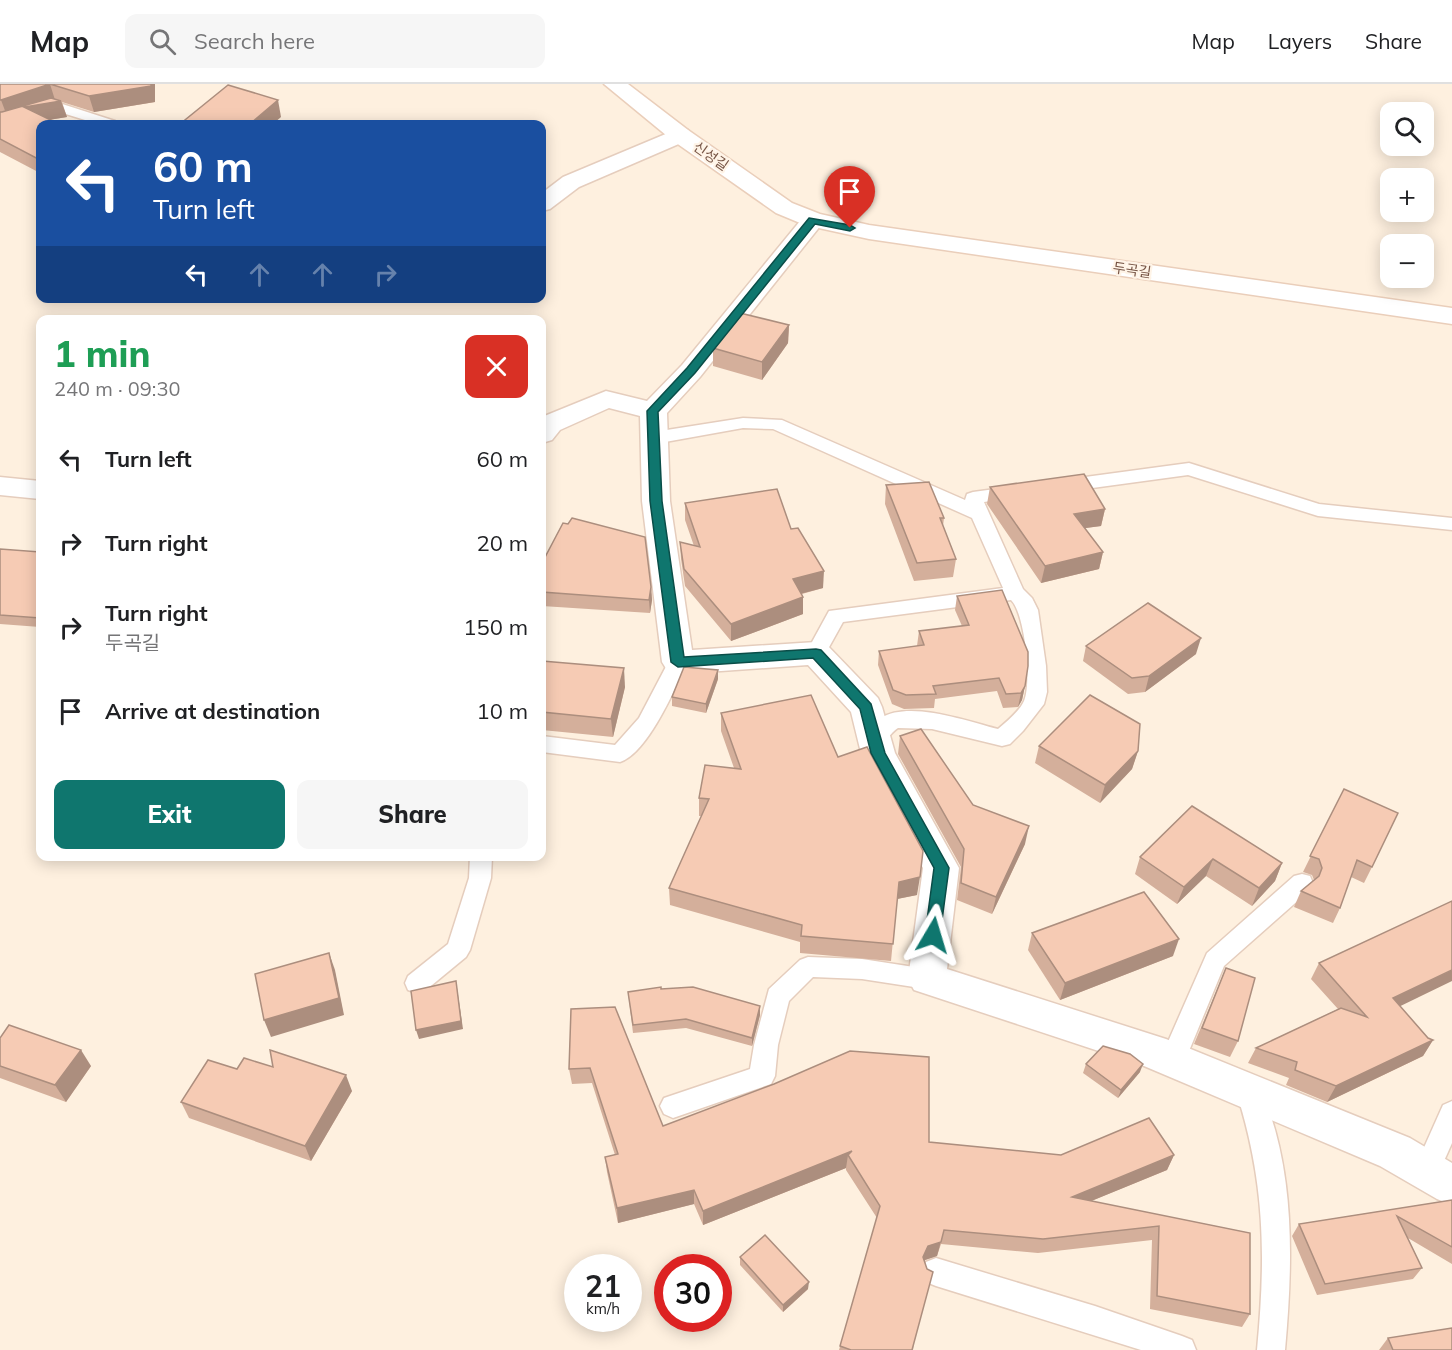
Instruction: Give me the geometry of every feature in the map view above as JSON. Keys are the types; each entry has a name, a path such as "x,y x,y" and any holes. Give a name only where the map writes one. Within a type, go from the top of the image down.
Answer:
{"street":[{"name":"신성길","path":"615,84 680,135 784,208 813,220"},
{"path":"546,201 572,182 680,135"},
{"path":"813,220 691,371 653,425 656,501 678,662 816,653 866,707 878,753 941,868 927,979 1173,1059 1395,1152 1439,1177"},
{"name":"두곡길","path":"813,220 881,234 1452,316"},
{"path":"546,429 550,424 606,399 653,425"},
{"path":"0,486 36,490"}],"lane":[{"path":"0,120 8,122 56,106 98,120"},
{"path":"653,425 776,424 980,514"},
{"path":"874,740 881,729 895,721 932,721 1002,738 1035,702 1037,681 1035,650 1026,604 1015,593 973,498 1189,469 1318,510 1452,524"},
{"path":"816,653 836,616 1015,593"},
{"path":"546,745 620,754 647,723 678,662"},
{"path":"417,983 458,950 480,878 481,861"},
{"path":"1173,1059 1215,960 1302,883"},
{"path":"673,1106 762,1076 766,1045 778,996 808,967 862,969 927,979"},
{"path":"1249,1091 1268,1155 1275,1198 1278,1241 1277,1291 1271,1350"},
{"path":"1439,1177 1452,1113"},
{"path":"936,1272 1095,1320 1182,1350"}],"building":[{"path":"0,84 50,84 0,100"},
{"path":"50,84 151,84 151,86 89,96"},
{"path":"228,85 278,100 255,120 185,120"},
{"path":"51,98 61,101 24,107 51,120 36,120 36,158 0,139 0,112"},
{"path":"740,313 789,325 762,362 713,348"},
{"path":"1084,474 1105,509 1074,514 1103,552 1045,566 990,487"},
{"path":"929,482 944,518 940,518 956,559 917,563 886,485"},
{"path":"777,489 791,529 798,528 824,571 793,579 803,597 731,624 684,569 680,542 700,547 685,503"},
{"path":"572,518 645,537 651,587 649,600 546,592 546,555 563,523 568,524"},
{"path":"0,549 36,552 36,618 0,615"},
{"path":"1002,590 1028,652 1025,686 1021,693 1006,694 999,678 933,686 936,694 906,695 893,690 879,651 924,645 919,631 969,625 957,596"},
{"path":"1148,603 1201,638 1149,676 1132,678 1086,646"},
{"path":"546,661 624,668 611,719 546,712"},
{"path":"684,667 718,670 706,704 672,697"},
{"path":"811,695 838,757 867,747 923,851 920,877 899,882 893,944 801,936 802,925 669,888 709,799 699,798 705,765 741,769 721,713"},
{"path":"1090,695 1140,724 1138,751 1105,785 1039,746"},
{"path":"921,729 973,805 1029,826 996,897 961,883 964,849 900,736"},
{"path":"1344,789 1398,813 1372,867 1357,860 1340,908 1301,891 1319,876 1322,868 1319,859 1310,856"},
{"path":"1192,806 1282,863 1259,888 1213,859 1184,887 1140,857"},
{"path":"1144,892 1179,939 1065,983 1032,933"},
{"path":"1452,901 1452,970 1393,998 1428,1038 1433,1040 1336,1086 1295,1070 1297,1062 1256,1048 1341,1008 1367,1017 1319,963"},
{"path":"329,953 339,998 264,1020 255,974"},
{"path":"1226,968 1255,978 1238,1041 1202,1028"},
{"path":"456,981 461,1021 416,1030 411,991"},
{"path":"661,987 661,989 693,987 760,1006 752,1038 686,1019 633,1025 628,992"},
{"path":"615,1007 663,1126 774,1084 850,1051 929,1057 929,1142 1061,1155 1149,1118 1174,1155 1072,1197 1250,1233 1250,1314 1157,1296 1159,1226 1043,1239 944,1230 941,1242 928,1246 923,1257 927,1269 933,1272 912,1350 851,1350 840,1346 880,1206 848,1155 852,1151 703,1211 694,1190 617,1208 605,1157 618,1154 590,1068 569,1069 571,1009"},
{"path":"9,1025 81,1050 55,1085 0,1066 0,1038"},
{"path":"1103,1046 1130,1054 1143,1064 1121,1090 1086,1064"},
{"path":"270,1050 346,1075 305,1146 181,1102 208,1060 237,1069 244,1058 273,1067"},
{"path":"1452,1200 1452,1247 1397,1216 1422,1268 1325,1284 1299,1224"},
{"path":"765,1235 809,1282 783,1305 740,1257"},
{"path":"1452,1328 1452,1350 1393,1350 1388,1338"}],"route":[{"path":"850,228 813,220 691,371 653,411 656,501 678,662 816,653 866,707 878,753 941,868 933,935"}]}
